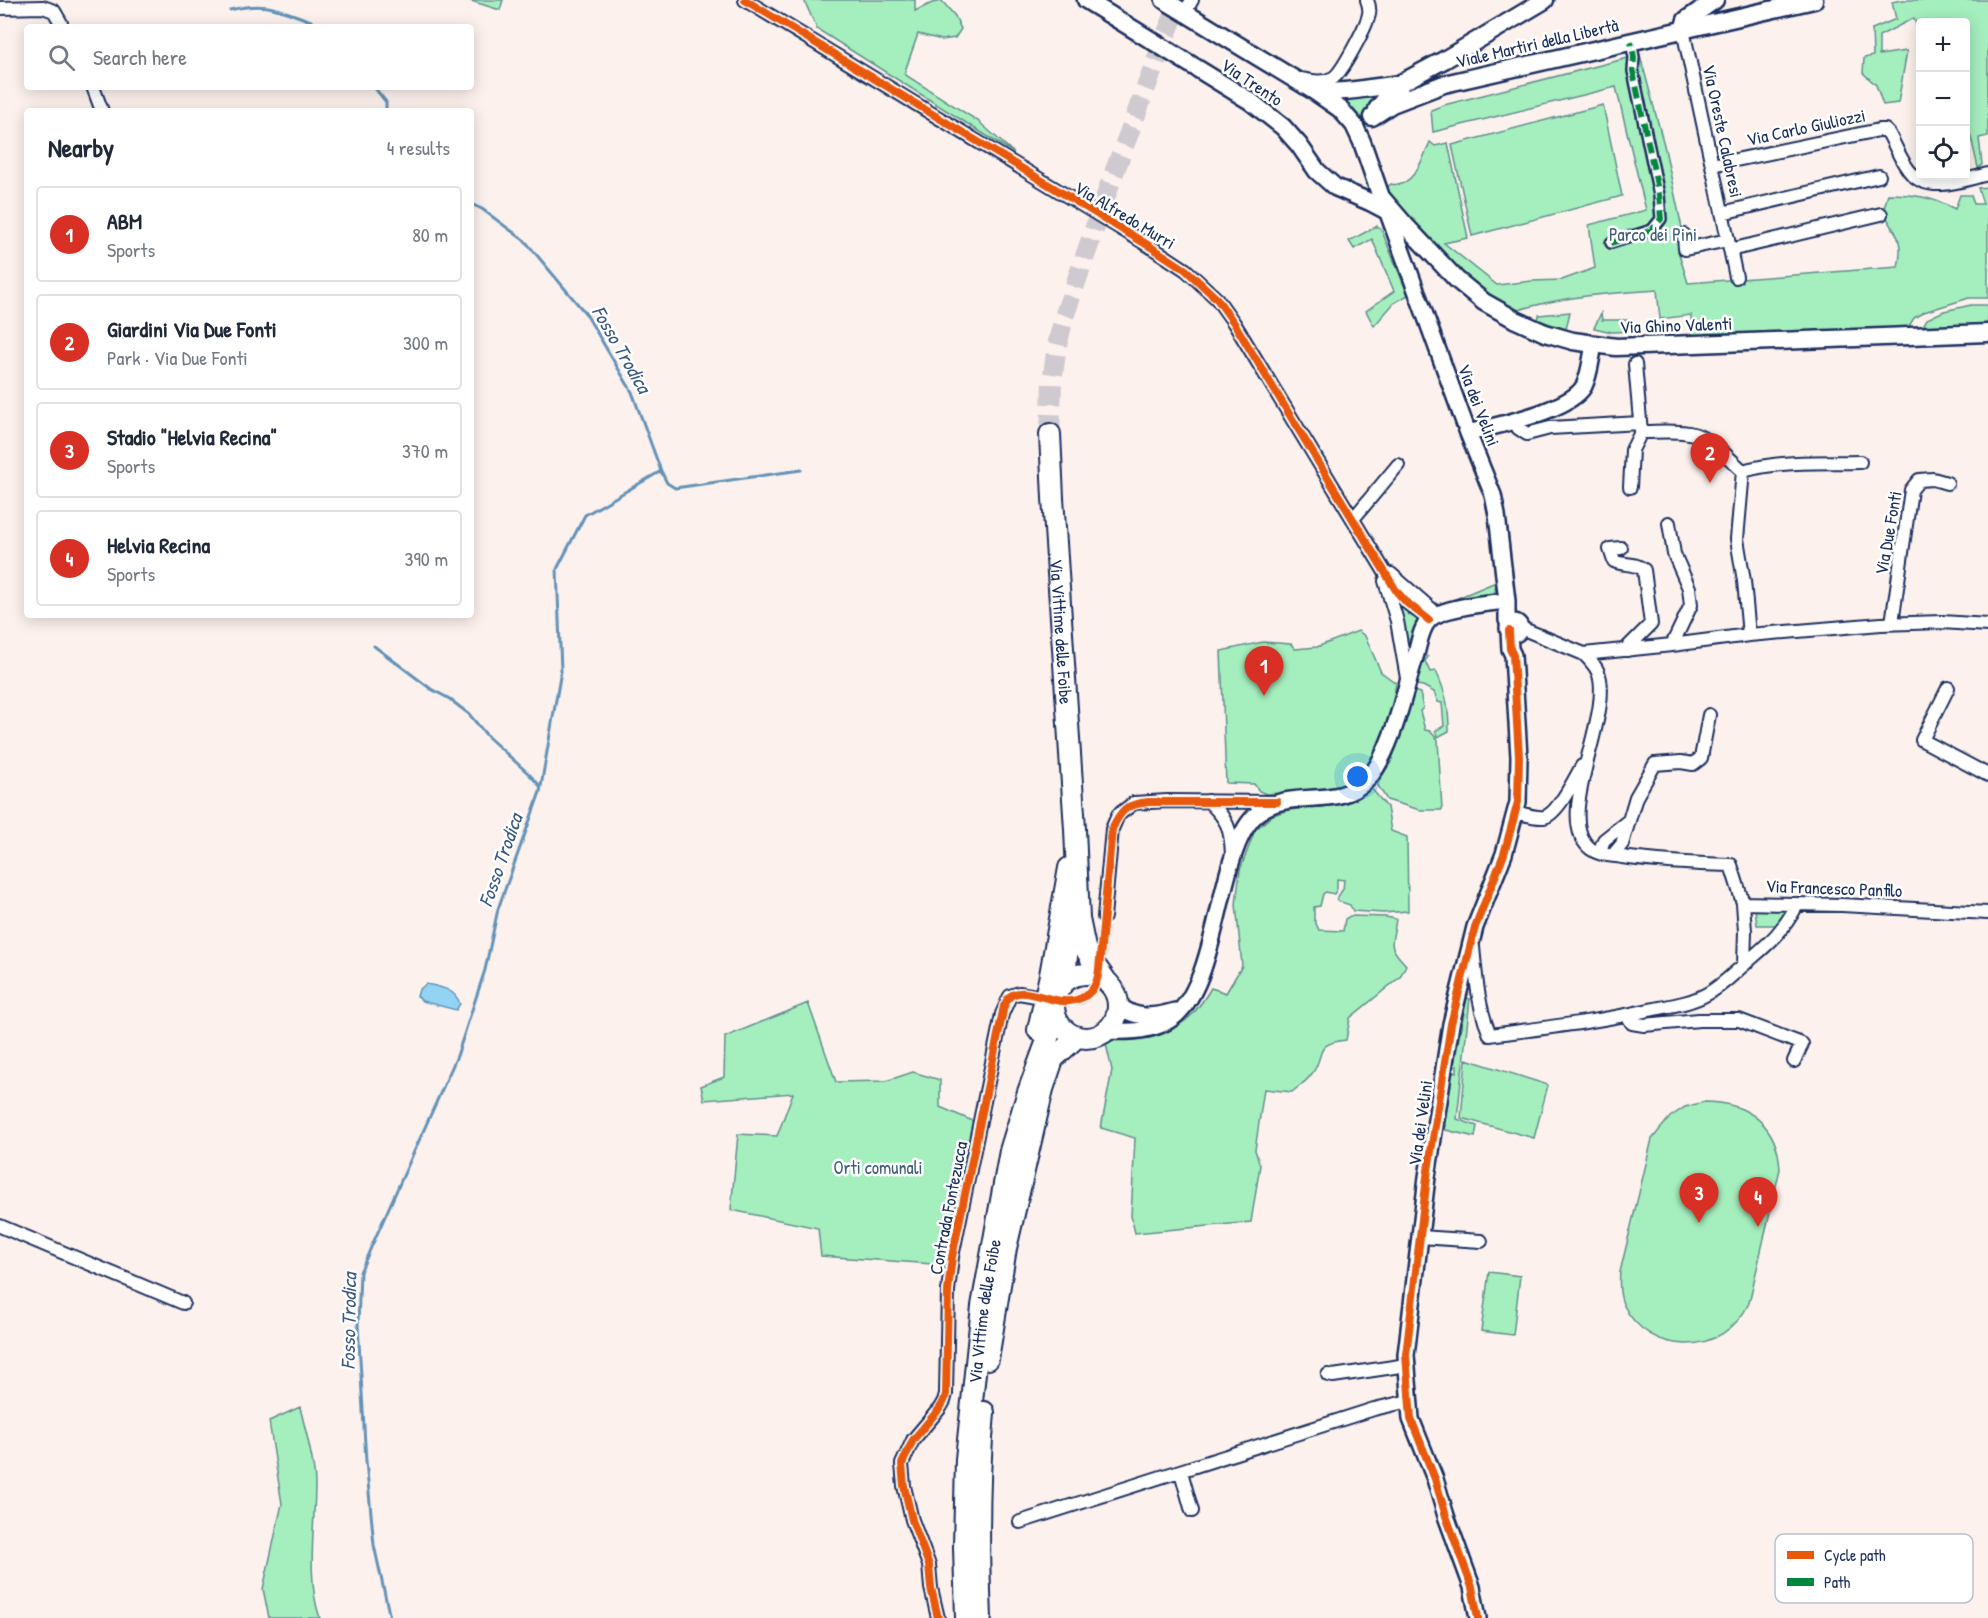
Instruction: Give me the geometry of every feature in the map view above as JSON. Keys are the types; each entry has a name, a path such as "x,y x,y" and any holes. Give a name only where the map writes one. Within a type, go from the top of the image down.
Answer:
{"main road":[{"name":"Via Trento","path":"1086,0 1250,101 1282,127 1299,145 1317,171 1338,189 1357,197"},
{"name":"Via dei Velini","path":"1164,0 1188,6 1340,109 1348,117 1362,142 1370,167 1392,216"},
{"path":"1362,142 1372,117 1384,99 1398,85 1545,0"},
{"name":"Viale Martiri della Libertà","path":"1444,84 1814,0"},
{"path":"1712,2 1707,12 1709,17 1716,22 1721,22"},
{"path":"1683,30 1686,20 1712,2"},
{"path":"1314,91 1349,91 1398,85 1444,84"},
{"path":"1372,117 1392,104 1444,84"},
{"path":"1370,167 1370,174 1357,197 1370,202 1392,216"},
{"name":"Via Ghino Valenti","path":"1392,216 1457,280 1484,302 1545,333 1573,341 1616,347 1656,347 1988,333"},
{"name":"Via Vittime delle Foibe","path":"1050,435 1081,933 1089,954 1105,980"},
{"path":"1010,1151 1048,983 1075,830"},
{"name":"Via Vittime delle Foibe","path":"1065,981 1075,830"},
{"path":"1085,973 1105,980 1112,986 1119,1005 1118,1015 1113,1024 1098,1036 1087,1038 1077,1037 1067,1032 1059,1024 1055,1014 1055,996 1065,981 1085,973"},
{"name":"Via Vittime delle Foibe","path":"966,1618 964,1547 966,1459 982,1306 1010,1151 1055,1014"},
{"name":"Via Vittime delle Foibe","path":"981,1618 978,1564 983,1419 988,1359 1002,1272 1043,1089 1053,1059 1077,1037"}],"street":[{"name":"Via Alfredo Murri","path":"745,0 1186,270 1217,299 1234,323 1381,565"},
{"path":"1293,78 1320,82 1336,76 1366,24 1370,9 1367,0"},
{"path":"0,8 43,7 54,11 61,24"},
{"name":"Via Oreste Calabresi","path":"1683,30 1736,277"},
{"path":"1611,243 1652,230 1661,219 1659,195 1633,71 1634,57 1631,42"},
{"path":"94,90 101,108"},
{"name":"Via Carlo Giuliozzi","path":"1712,165 1885,130 1913,176 1924,182 1937,184 1988,174"},
{"path":"1722,213 1879,176"},
{"path":"1684,235 1685,249 1729,245 1881,214"},
{"name":"Via dei Velini","path":"1392,216 1468,433 1493,495 1507,601 1517,634 1518,801 1504,854 1480,912 1456,1004 1444,1067 1406,1355 1411,1419 1435,1479 1472,1587 1478,1618"},
{"path":"1468,433 1551,409 1575,396 1583,387 1589,372 1594,345"},
{"path":"1630,487 1632,450 1641,428 1635,364"},
{"name":"Via dei Velini","path":"1516,419 1518,428 1527,434 1551,428 1641,428"},
{"path":"1641,428 1699,436 1710,442 1743,471"},
{"path":"1743,471 1778,465 1860,462"},
{"path":"1353,519 1398,465"},
{"path":"1743,471 1737,539 1749,635"},
{"name":"Via Due Fonti","path":"1892,623 1911,490 1919,480 1926,478 1947,483"},
{"path":"1669,523 1674,554 1689,588 1691,605 1672,645"},
{"path":"1621,548 1610,549 1614,561 1636,565 1644,570 1651,624 1628,647 1628,650"},
{"path":"1381,565 1433,617"},
{"path":"1381,565 1397,621 1408,680"},
{"path":"1104,917 1112,829 1118,815 1134,803 1277,802 1297,798 1330,797 1352,791 1367,780 1377,765 1390,737 1424,629 1433,617 1459,608 1507,601"},
{"path":"1517,634 1584,654 1749,635 1892,623 1942,622 1988,625"},
{"path":"1584,654 1594,665 1601,684 1600,702 1579,798 1577,821 1590,849 1599,853 1604,840 1628,821"},
{"path":"1948,688 1922,740 1988,775"},
{"path":"1613,855 1622,844 1636,797 1655,764 1681,762 1693,764 1701,758 1709,716"},
{"path":"1515,812 1542,817 1549,815 1558,807 1589,752"},
{"path":"1208,801 1226,819 1230,831 1232,861"},
{"path":"1107,1031 1120,1032 1159,1026 1171,1020 1195,991 1206,959 1232,861 1246,827 1254,816 1277,802"},
{"name":"Via Francesco Panfilo","path":"1599,853 1660,862 1731,865 1743,903 1842,905 1988,913"},
{"path":"1743,903 1744,964"},
{"path":"1472,940 1479,998 1483,1018 1490,1035 1627,1015 1688,1002 1731,978 1744,964 1769,945 1787,923 1797,905"},
{"name":"Contrada Fontezucca","path":"938,1618 931,1588 929,1565 912,1520 904,1486 902,1464 913,1440 940,1408 946,1394 948,1291 952,1257 1002,1014 1010,996 1019,993 1036,996"},
{"path":"1119,1005 1137,1016 1149,1017 1180,1010"},
{"path":"1627,1015 1632,1023 1644,1025 1699,1020 1739,1020 1802,1044 1794,1061"},
{"path":"0,1226 183,1303"},
{"path":"1420,1237 1481,1241"},
{"path":"1328,1375 1407,1365"},
{"path":"1020,1522 1374,1409 1409,1401"},
{"path":"1181,1472 1192,1511"}],"green space":[{"path":"468,0 503,0 500,10"},
{"path":"804,0 915,0 915,11 942,1 955,16 961,29 955,38 942,40 918,34 904,74 978,121 1014,153 817,29"},
{"path":"1901,0 1988,0 1988,136 1979,138 1982,165 1978,168 1970,133 1970,18 1916,18 1916,25 1914,18 1879,36 1879,55 1907,51 1898,103 1883,105 1876,85 1863,73 1864,58 1873,56 1872,29 1896,19 1892,2"},
{"name":"Parco dei Pini","path":"1640,55 1665,149 1682,228 1678,229 1679,254 1688,283 1898,267 1900,244 1883,212 1888,194 1922,197 1955,209 1960,195 1971,195 1974,204 1983,204 1978,188 1988,187 1988,298 1969,298 1924,312 1914,318 1906,331 1692,337 1691,315 1660,319 1657,290 1568,299 1516,311 1485,297 1412,225 1386,188 1391,184 1405,182 1411,177 1430,142 1435,146 1448,143 1468,238 1444,243 1497,285 1562,280 1595,268 1589,225 1646,210 1616,87 1433,132 1431,110"},
{"path":"1387,92 1368,111 1360,124 1335,98"},
{"path":"1603,105 1622,196 1472,236 1452,145"},
{"path":"1377,226 1381,229 1408,295 1394,303 1374,326 1366,311 1394,291 1372,239 1354,249 1349,241"},
{"path":"1971,305 1988,305 1988,327 1920,331 1927,319 1944,311"},
{"path":"1570,312 1566,329 1538,320 1539,315"},
{"path":"1601,313 1602,320 1633,320 1635,331 1612,332 1594,328"},
{"path":"1496,582 1492,596 1455,604 1455,599"},
{"path":"1396,597 1409,615 1421,620 1413,635 1407,655"},
{"path":"1358,631 1365,636 1381,672 1396,683 1390,715 1379,749 1371,764 1360,777 1347,786 1331,791 1315,792 1266,794 1259,791 1254,784 1226,783 1221,651 1263,642 1291,644 1295,649 1317,647"},
{"path":"1425,655 1428,657 1425,661 1430,672 1436,671 1448,707 1449,731 1438,737 1435,731 1444,726 1442,703 1438,702 1434,692 1416,685"},
{"path":"1414,691 1420,693 1423,708 1420,711 1425,730 1430,731 1438,740 1442,810 1420,810 1387,800 1377,784 1391,762"},
{"path":"1371,788 1387,807 1391,831 1407,837 1408,911 1383,913 1353,911 1350,905 1338,901 1344,880 1337,879 1337,889 1334,894 1326,892 1323,894 1320,906 1314,907 1314,919 1319,930 1343,931 1345,919 1350,916 1396,919 1392,939 1393,948 1406,965 1400,977 1350,1018 1346,1040 1328,1044 1324,1048 1316,1068 1302,1084 1292,1092 1264,1089 1255,1150 1260,1165 1251,1222 1135,1233 1131,1216 1135,1138 1101,1128 1112,1070 1106,1044 1118,1039 1175,1027 1191,1016 1211,988 1226,993 1242,966 1236,904 1240,870 1255,830 1273,815 1289,810 1339,805 1356,799"},
{"path":"1790,907 1778,925 1757,925 1755,908"},
{"path":"1467,998 1470,999 1457,1119 1477,1126 1475,1137 1446,1130 1444,1123 1452,1071 1457,1072 1457,1066 1454,1066 1454,1063"},
{"name":"Orti comunali","path":"808,1003 836,1082 886,1081 913,1072 940,1080 940,1107 975,1122 947,1265 821,1256 818,1228 731,1210 738,1134 777,1136 793,1093 704,1100 701,1086 724,1077 725,1037"},
{"path":"1466,1059 1548,1085 1534,1138 1461,1118"},
{"path":"1704,1102 1734,1106 1757,1119 1773,1140 1778,1153 1780,1169 1749,1303 1737,1321 1722,1334 1705,1341 1686,1344 1668,1342 1650,1334 1635,1322 1623,1304 1620,1272 1652,1139 1670,1117 1685,1107"},
{"path":"1489,1272 1520,1276 1513,1335 1481,1331"},
{"path":"300,1407 315,1476 312,1570 313,1587 320,1618 269,1618 263,1589 282,1504 269,1421"}],"water":[{"path":"426,984 442,988 455,995 460,1004 456,1010 422,1001 417,996 419,990"}],"waterway":[{"name":"Fosso Trodica","path":"230,10 262,6 311,21 312,24"},
{"name":"Fosso Trodica","path":"376,90 386,102 386,108"},
{"name":"Fosso Trodica","path":"390,1618 374,1545 366,1461 358,1325 360,1272 457,1056 485,970 498,909 540,792 561,671 557,569 585,515 661,471 632,392 586,314 525,241 474,205"},
{"path":"661,471 667,483 675,488 801,470"},
{"path":"374,646 469,714 488,737 541,787"}],"tunnel":[{"path":"1050,434 1052,382 1064,317 1111,181 1181,0"},
{"path":"1040,997 1058,1001 1074,1001 1081,999 1093,988 1098,979 1104,917"}],"marked path":[{"path":"1611,243 1652,230 1661,219 1659,195 1633,71 1634,57 1631,42"}],"cycle path":[{"path":"745,0 1186,270 1217,299 1234,323 1397,592 1429,620"},
{"path":"1478,1618 1472,1587 1435,1479 1411,1419 1406,1355 1427,1177 1451,1024 1475,927 1504,854 1518,802 1519,757 1513,655 1510,649 1509,631"},
{"path":"938,1618 931,1588 929,1565 912,1520 904,1486 902,1464 913,1440 940,1408 946,1394 948,1291 952,1257 1004,1006 1011,996 1019,993 1066,1001 1085,996 1094,988 1099,969 1112,829 1118,817 1130,806 1149,802 1277,802"}],"place":[{"name":"Giardini Via Due Fonti","path":"1710,483"},
{"name":"ABM","path":"1264,696"},
{"name":"Stadio \"Helvia Recina\"","path":"1699,1223"},
{"name":"Helvia Recina","path":"1758,1227"}]}
